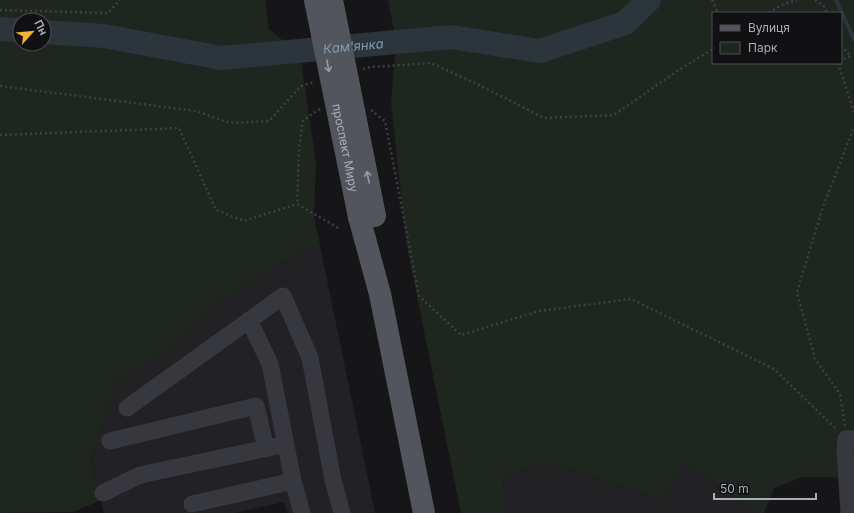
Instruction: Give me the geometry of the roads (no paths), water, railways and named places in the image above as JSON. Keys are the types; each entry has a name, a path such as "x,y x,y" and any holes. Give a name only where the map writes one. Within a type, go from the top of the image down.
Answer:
{"main road":[{"name":"проспект Миру","path":"315,0 367,216"},
{"name":"проспект Миру","path":"332,0 380,294 424,513"}],"lane":[{"path":"127,408 282,296 310,358 333,480 342,513"},
{"path":"249,320 270,364 287,444 293,481 302,513"},
{"path":"110,441 256,406 266,449"},
{"path":"849,513 845,451 850,439"},
{"path":"103,493 140,475 287,444"},
{"path":"192,504 293,481"}],"waterway":[{"name":"Кам'янка","path":"52,33 104,36 221,58 451,37 540,51 625,23 649,0"},
{"path":"836,0 842,12"},
{"path":"842,13 854,39"},
{"name":"Кам'янка","path":"0,29 12,30"}]}
